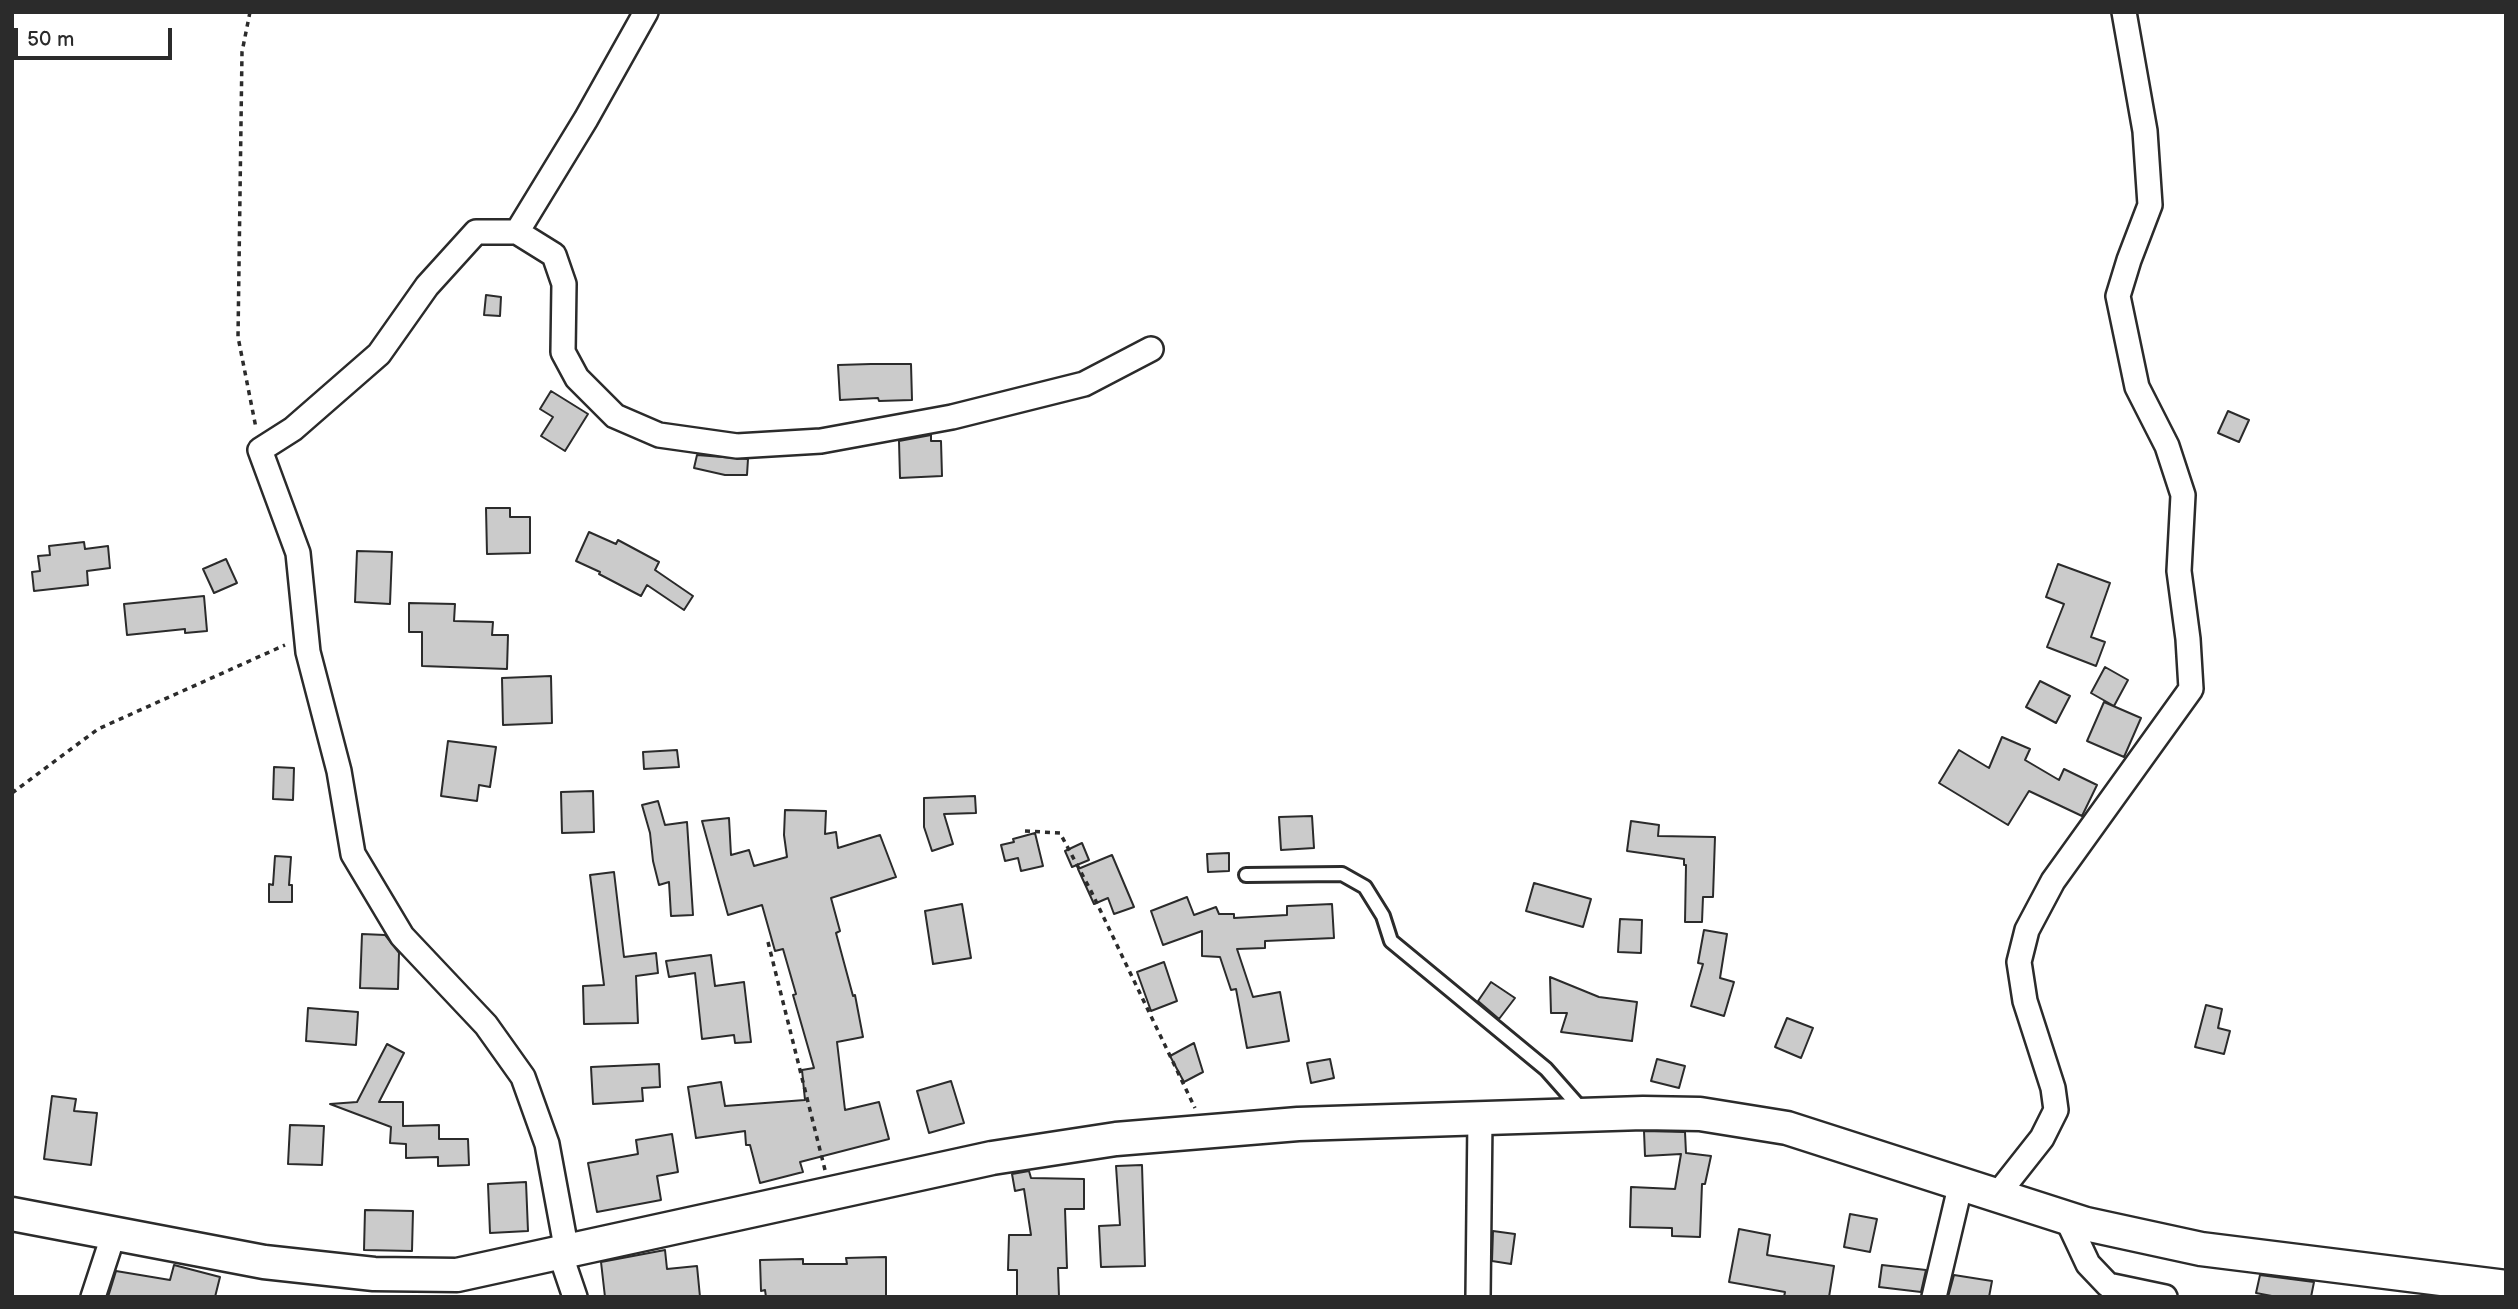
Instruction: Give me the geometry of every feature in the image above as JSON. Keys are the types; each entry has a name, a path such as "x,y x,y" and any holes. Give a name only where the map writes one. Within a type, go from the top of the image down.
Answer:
{"main road":[{"path":"12,1214 264,1262 374,1275 457,1275 992,1158 1116,1139 1298,1124 1700,1114 1787,1128 2086,1224 2201,1249 2506,1287"}],"street":[{"path":"517,232 586,119 646,12"},
{"path":"1997,1195 2042,1138 2056,1110 2053,1088 2025,1001 2019,962 2027,930 2053,881 2191,689 2179,571 2183,495 2167,446 2137,387 2118,296 2150,205 2145,131 2124,12"},
{"path":"576,1297 564,1253 547,1144 523,1077 486,1026 402,936 353,854 339,771 308,652 298,553 260,450 293,429 379,355 427,286 476,232 517,232 554,255 565,284 563,352 577,378 615,416 659,436 737,446 821,442 952,417 1084,384 1151,349"},
{"path":"1478,1297 1480,1118"},
{"path":"1934,1297 1961,1183"},
{"path":"2066,1217 2088,1264 2108,1285 2165,1297"},
{"path":"93,1297 114,1233"}],"lane":[{"path":"1246,875 1342,874 1366,887 1383,916 1391,941 1546,1069 1586,1115"}],"path":[{"path":"250,12 242,52 238,337 260,450"},
{"path":"12,793 98,729 262,654 306,637"},
{"path":"1025,831 1060,833 1091,891 1206,1132"},
{"path":"768,942 831,1192"}],"building":[{"path":"486,295 501,297 500,316 484,315"},
{"path":"911,364 912,400 840,400 838,365"},
{"path":"551,391 588,414 565,451 541,436 553,417 540,409"},
{"path":"2228,411 2249,420 2239,442 2218,433"},
{"path":"931,435 931,441 941,441 942,476 900,478 899,441"},
{"path":"697,455 748,459 747,475 725,475 694,468"},
{"path":"486,508 510,508 510,517 530,517 530,553 487,554"},
{"path":"589,532 616,544 618,540 659,562 655,570 693,596 684,610 647,585 641,596 576,561"},
{"path":"84,542 85,549 108,546 110,568 87,571 88,585 34,591 32,572 40,571 38,556 50,555 49,546"},
{"path":"357,551 392,552 390,604 355,602"},
{"path":"226,559 237,583 214,593 203,569"},
{"path":"2058,564 2110,583 2091,637 2105,642 2096,666 2047,647 2064,604 2046,597"},
{"path":"204,596 207,631 185,633 185,629 127,635 124,604"},
{"path":"409,603 455,604 454,621 493,622 492,635 508,635 507,669 422,666 422,632 409,632"},
{"path":"2105,667 2128,680 2114,706 2091,693"},
{"path":"551,676 552,723 503,725 502,678"},
{"path":"2040,681 2070,696 2056,723 2026,707"},
{"path":"2104,702 2141,718 2124,757 2087,741"},
{"path":"2002,737 2030,749 2025,760 2059,780 2064,769 2097,785 2082,816 2029,791 2008,825 1939,783 1959,750 1989,768"},
{"path":"448,741 496,747 490,787 479,785 477,801 441,796"},
{"path":"677,750 679,767 644,769 643,752"},
{"path":"274,767 294,768 293,800 273,799"},
{"path":"593,791 594,832 562,833 561,792"},
{"path":"975,796 976,813 944,814 953,844 932,851 924,827 924,798"},
{"path":"658,801 665,825 687,822 693,915 671,916 669,882 659,885 642,805"},
{"path":"785,810 826,811 825,834 836,832 838,848 880,835 896,877 831,898 840,931 836,933 853,996 855,995 863,1037 837,1042 845,1110 879,1102 889,1139 800,1162 803,1172 760,1183 750,1145 746,1145 745,1131 696,1138 688,1087 721,1082 725,1106 805,1100 802,1070 814,1068 783,949 775,951 762,905 728,915 702,821 729,818 731,855 749,850 754,866 787,857"},
{"path":"1312,816 1314,848 1281,850 1279,817"},
{"path":"1631,821 1659,825 1658,836 1715,837 1713,897 1703,897 1702,922 1685,922 1684,859 1627,851"},
{"path":"1035,833 1043,866 1021,871 1018,858 1005,861 1001,845"},
{"path":"1082,843 1089,860 1072,867 1065,851"},
{"path":"1229,853 1229,871 1208,872 1207,854"},
{"path":"1112,855 1134,907 1114,914 1108,898 1094,904 1078,869"},
{"path":"275,856 291,857 289,885 292,885 292,902 269,902 269,884 273,885"},
{"path":"614,872 624,957 656,953 658,973 636,976 638,1023 584,1024 583,986 604,985 590,875"},
{"path":"1534,883 1591,899 1583,927 1526,911"},
{"path":"1187,897 1194,915 1216,907 1219,914 1234,914 1234,918 1287,915 1287,906 1332,904 1334,938 1265,941 1265,948 1237,949 1253,997 1280,992 1289,1041 1247,1048 1236,989 1231,990 1220,957 1202,956 1202,931 1163,945 1151,911"},
{"path":"962,904 971,958 933,964 925,911"},
{"path":"1620,919 1642,920 1641,953 1618,952"},
{"path":"1704,930 1727,934 1720,978 1734,982 1724,1016 1691,1006 1703,964 1698,963"},
{"path":"362,934 385,935 399,953 398,989 360,988"},
{"path":"711,955 715,986 744,982 751,1042 735,1043 734,1035 702,1039 695,973 669,977 666,961"},
{"path":"1164,962 1177,1001 1151,1011 1137,972"},
{"path":"1550,977 1599,997 1637,1002 1632,1041 1561,1032 1567,1013 1551,1013"},
{"path":"1491,982 1515,998 1499,1019 1478,1001"},
{"path":"2206,1005 2222,1009 2218,1028 2230,1031 2224,1054 2195,1047"},
{"path":"308,1008 358,1012 356,1045 306,1041"},
{"path":"1787,1018 1813,1028 1801,1058 1775,1047"},
{"path":"1194,1043 1203,1072 1184,1082 1170,1056"},
{"path":"387,1044 404,1053 379,1102 403,1102 403,1126 439,1125 439,1139 468,1139 469,1165 438,1166 438,1157 406,1158 406,1144 390,1143 391,1127 330,1104 357,1102"},
{"path":"1330,1059 1334,1078 1311,1083 1307,1063"},
{"path":"1657,1059 1685,1066 1679,1088 1651,1081"},
{"path":"659,1064 660,1087 642,1088 643,1101 593,1104 591,1067"},
{"path":"951,1081 964,1123 929,1133 917,1091"},
{"path":"52,1096 76,1099 74,1111 97,1113 91,1165 44,1159"},
{"path":"290,1125 324,1126 322,1165 288,1164"},
{"path":"1644,1131 1685,1132 1686,1153 1711,1156 1705,1184 1702,1184 1700,1237 1672,1236 1672,1228 1630,1227 1631,1187 1675,1189 1681,1154 1645,1156"},
{"path":"672,1134 678,1172 657,1176 661,1200 597,1212 588,1163 638,1154 636,1140"},
{"path":"1142,1165 1145,1266 1101,1267 1099,1226 1120,1225 1116,1166"},
{"path":"1029,1171 1031,1178 1084,1179 1084,1209 1065,1209 1067,1268 1058,1268 1059,1297 1017,1297 1017,1270 1008,1270 1009,1235 1031,1235 1024,1189 1015,1191 1012,1174"},
{"path":"526,1182 528,1231 490,1233 488,1184"},
{"path":"365,1210 413,1211 412,1251 364,1250"},
{"path":"1850,1214 1877,1219 1870,1252 1844,1247"},
{"path":"1739,1229 1770,1235 1767,1255 1834,1266 1829,1297 1784,1297 1785,1292 1729,1282"},
{"path":"1493,1231 1515,1234 1511,1264 1492,1261"},
{"path":"665,1250 667,1269 697,1266 700,1297 605,1297 601,1262"},
{"path":"886,1257 886,1296 766,1297 765,1290 761,1291 760,1260 803,1259 803,1264 847,1264 846,1258"},
{"path":"174,1265 220,1277 215,1297 108,1297 116,1271 170,1280"},
{"path":"1882,1265 1926,1270 1921,1292 1879,1287"},
{"path":"1954,1275 1992,1281 1989,1297 1948,1297"},
{"path":"2260,1275 2314,1282 2311,1297 2277,1297 2256,1293"}]}
